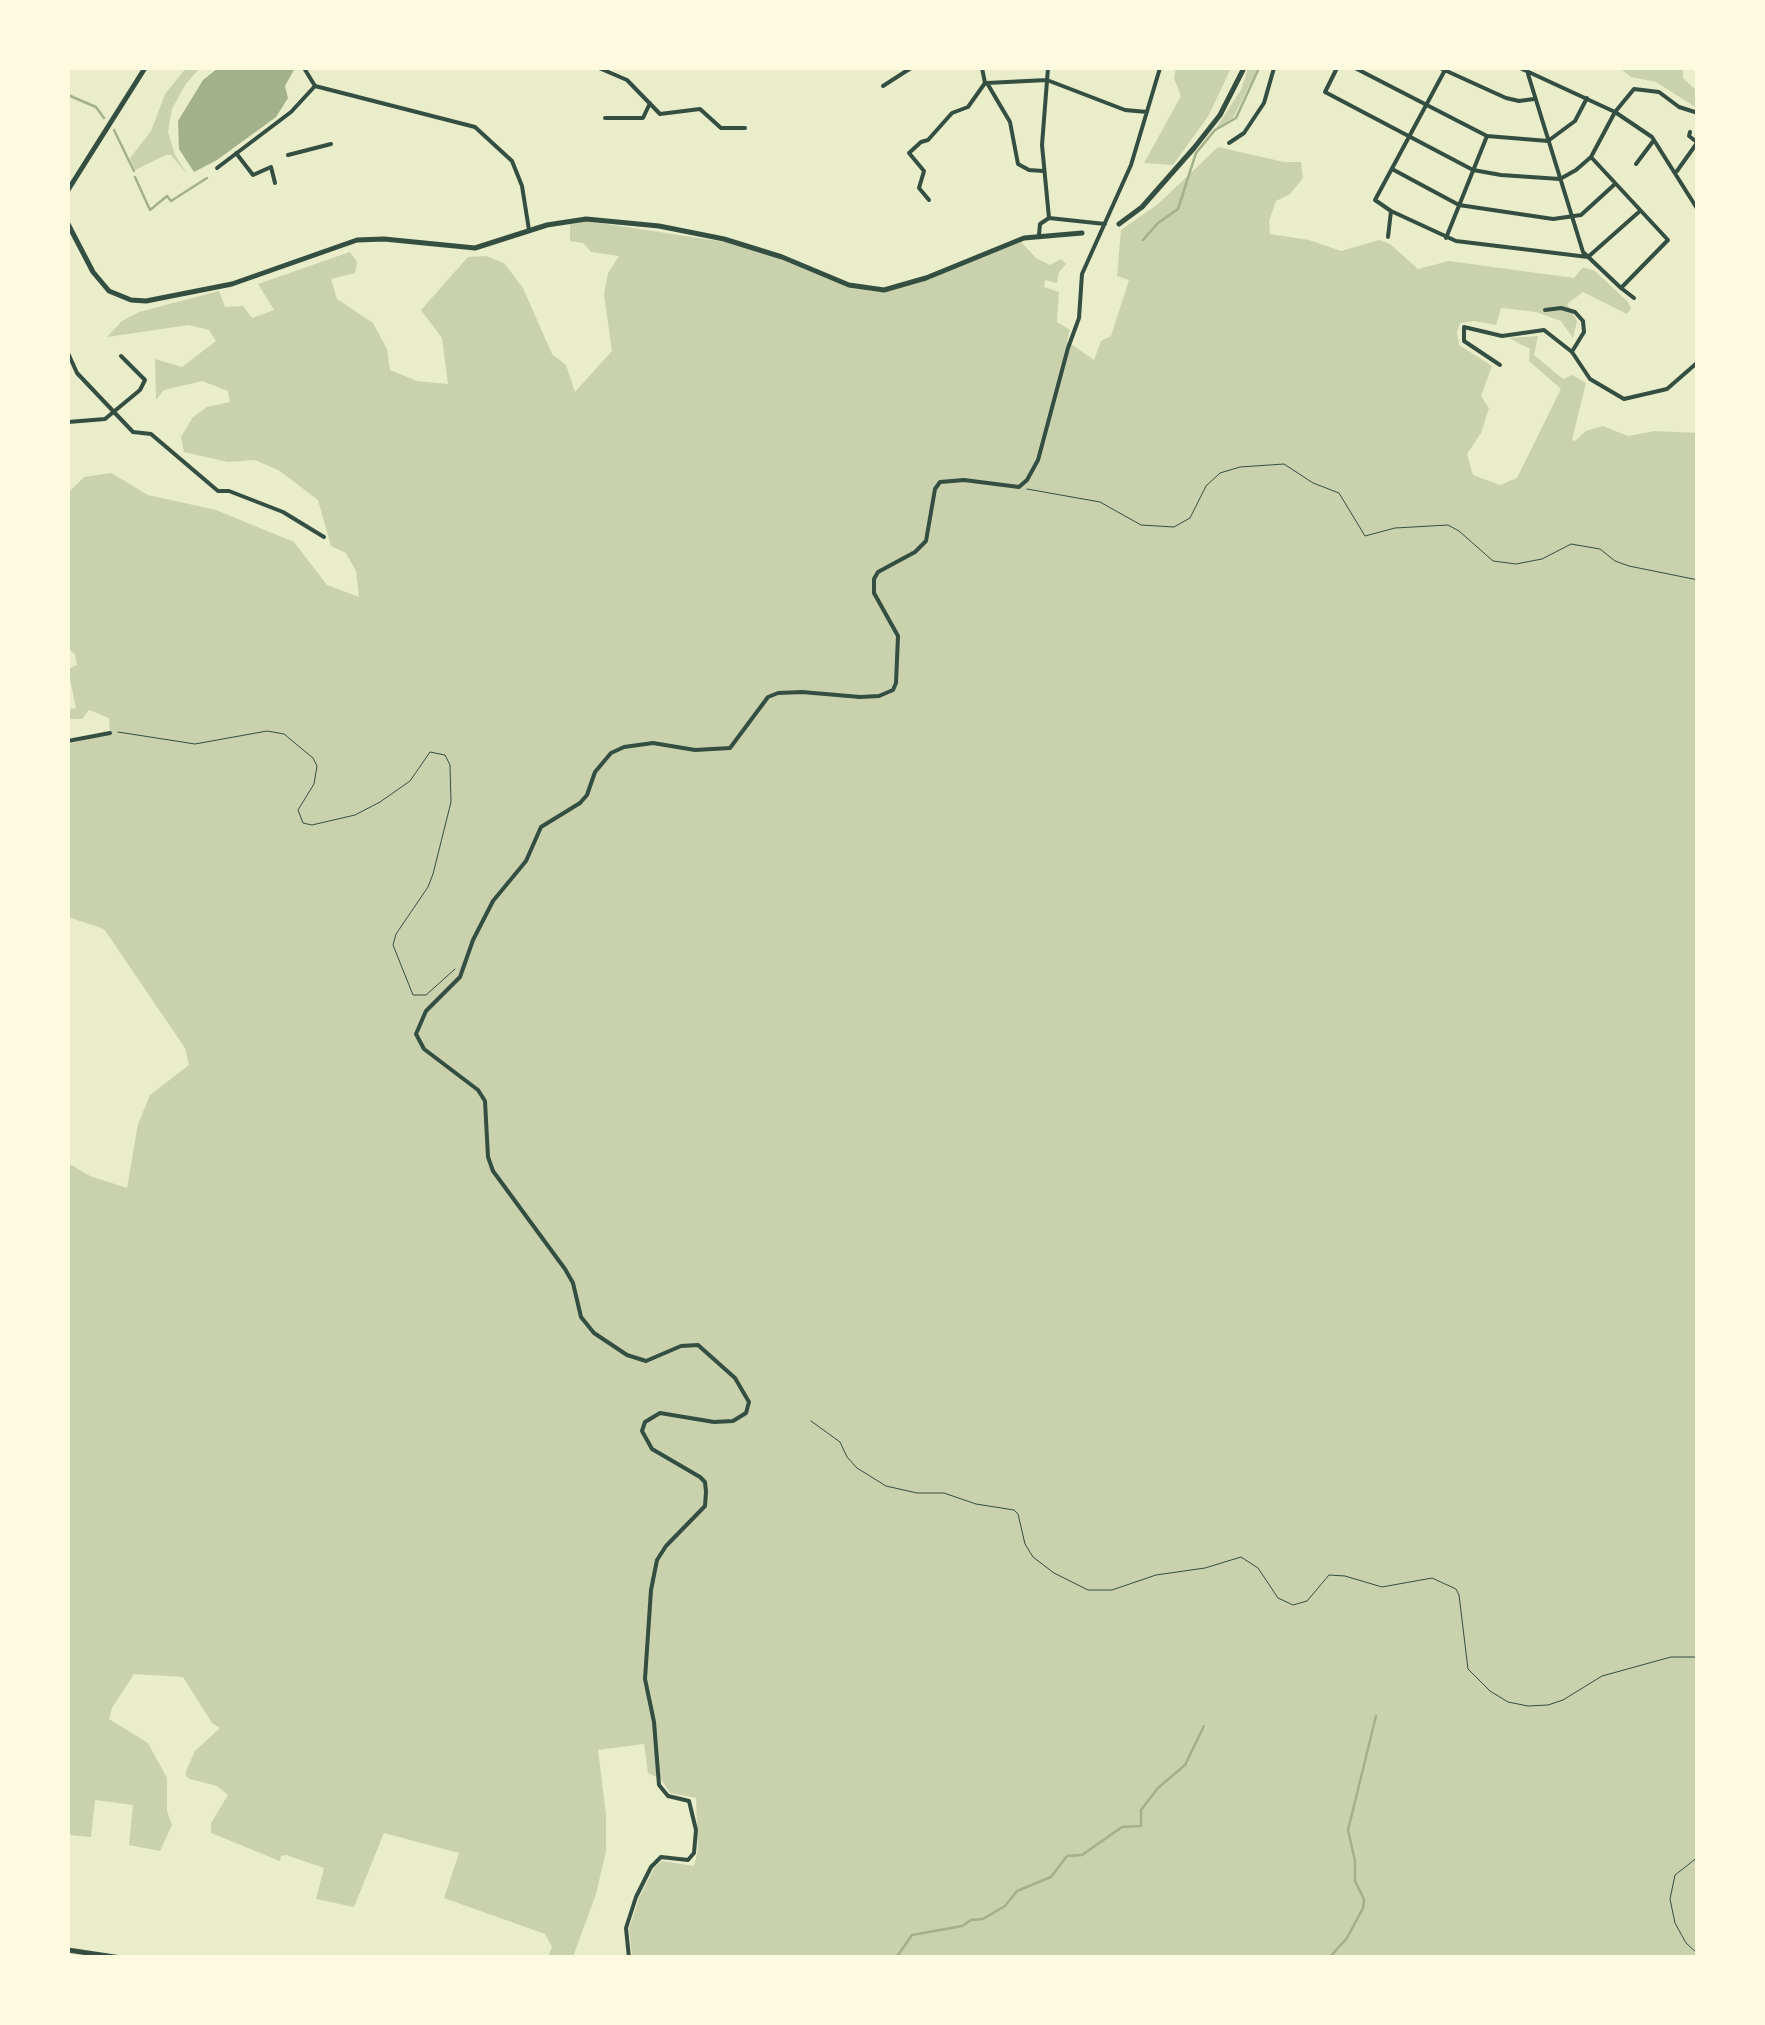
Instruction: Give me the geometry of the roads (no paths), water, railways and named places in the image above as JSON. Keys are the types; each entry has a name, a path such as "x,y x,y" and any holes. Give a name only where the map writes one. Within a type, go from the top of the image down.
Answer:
{"street":[{"path":"68,190 145,68"},
{"path":"304,68 315,86 475,127 512,161 522,186 529,230"},
{"path":"599,68 627,80 660,114 700,110 720,128 745,128"},
{"path":"883,86 910,68"},
{"path":"982,68 986,83 1005,110 1018,164 1028,170 1043,170"},
{"path":"1048,68 1043,170 1049,218"},
{"path":"629,1958 626,1928 651,1867 661,1858 684,1861 694,1853 696,1830 690,1801 668,1796 659,1784 654,1722 645,1678 657,1560 705,1506 705,1482 652,1449 642,1431 645,1422 660,1414 734,1421 746,1413 749,1402 734,1378 698,1345 681,1346 646,1362 594,1334 582,1317 574,1283 493,1172 488,1157 485,1101 478,1090 424,1049 416,1034 426,1011 460,977 493,901 526,862 541,827 580,804 611,753 624,746 653,743 694,750 730,748 768,697 778,693 860,697 893,690 898,636 874,592 874,580 878,572 915,552 926,541 932,500 940,482 964,480 1019,487 1028,480 1038,460 1079,318 1082,274 1131,165 1160,68"},
{"path":"1120,224 1142,207 1194,148 1220,114 1244,68"},
{"path":"1229,142 1244,133 1264,104 1274,68"},
{"path":"1337,68 1325,92 1473,170 1540,180 1560,179 1591,157 1615,112 1634,89 1659,92 1686,111 1698,113"},
{"path":"1355,68 1487,136 1548,141 1575,121 1587,98"},
{"path":"1520,68 1615,112 1654,140 1698,210"},
{"path":"1534,99 1506,98 1442,69 1375,200 1446,238 1588,258 1640,211"},
{"path":"1528,74 1588,258 1634,298"},
{"path":"930,200 919,188 924,171 909,153 928,140 952,113 968,106 986,83 1047,80 1125,110 1148,112"},
{"path":"217,168 291,112 315,86"},
{"path":"605,118 643,118 650,103"},
{"path":"1676,172 1697,143 1690,132"},
{"path":"1446,238 1487,136"},
{"path":"1636,164 1654,140"},
{"path":"288,155 331,144"},
{"path":"236,153 253,175 271,167 275,183"},
{"path":"1591,157 1668,240 1621,288"},
{"path":"1392,169 1459,205 1553,219 1581,215 1615,184"},
{"path":"1388,237 1391,211"},
{"path":"1039,236 1040,224 1049,218 1105,224"},
{"path":"68,224 93,272 109,291 146,301 232,284 357,240 475,248 529,230 586,219 660,226 748,246 849,284 884,290 926,278 1003,245 1039,236 1082,232"},
{"path":"1546,310 1561,308 1575,312 1583,321 1584,332 1572,352"},
{"path":"1500,365 1464,341 1464,327 1502,336 1544,330 1572,352 1590,379 1624,399 1667,389 1698,362"},
{"path":"68,353 77,372 133,432 151,434 218,491 230,490 283,512 324,537"},
{"path":"68,422 105,418 140,390 145,380 121,356"},
{"path":"68,741 110,733"},
{"path":"68,1950 121,1958"}],"waterway":[{"path":"1143,240 1178,209 1196,153 1215,130 1236,118 1259,68"},
{"path":"68,95 96,107 104,118"},
{"path":"114,130 134,171"},
{"path":"135,177 150,210 167,196 171,201 207,178"},
{"path":"1329,1958 1347,1938 1363,1908 1348,1830 1376,1716"},
{"path":"896,1958 912,1935 983,1919 1005,1906 1017,1891 1051,1877 1067,1856 1082,1855 1122,1827 1141,1826 1141,1810 1158,1788 1185,1765 1204,1726"}]}
